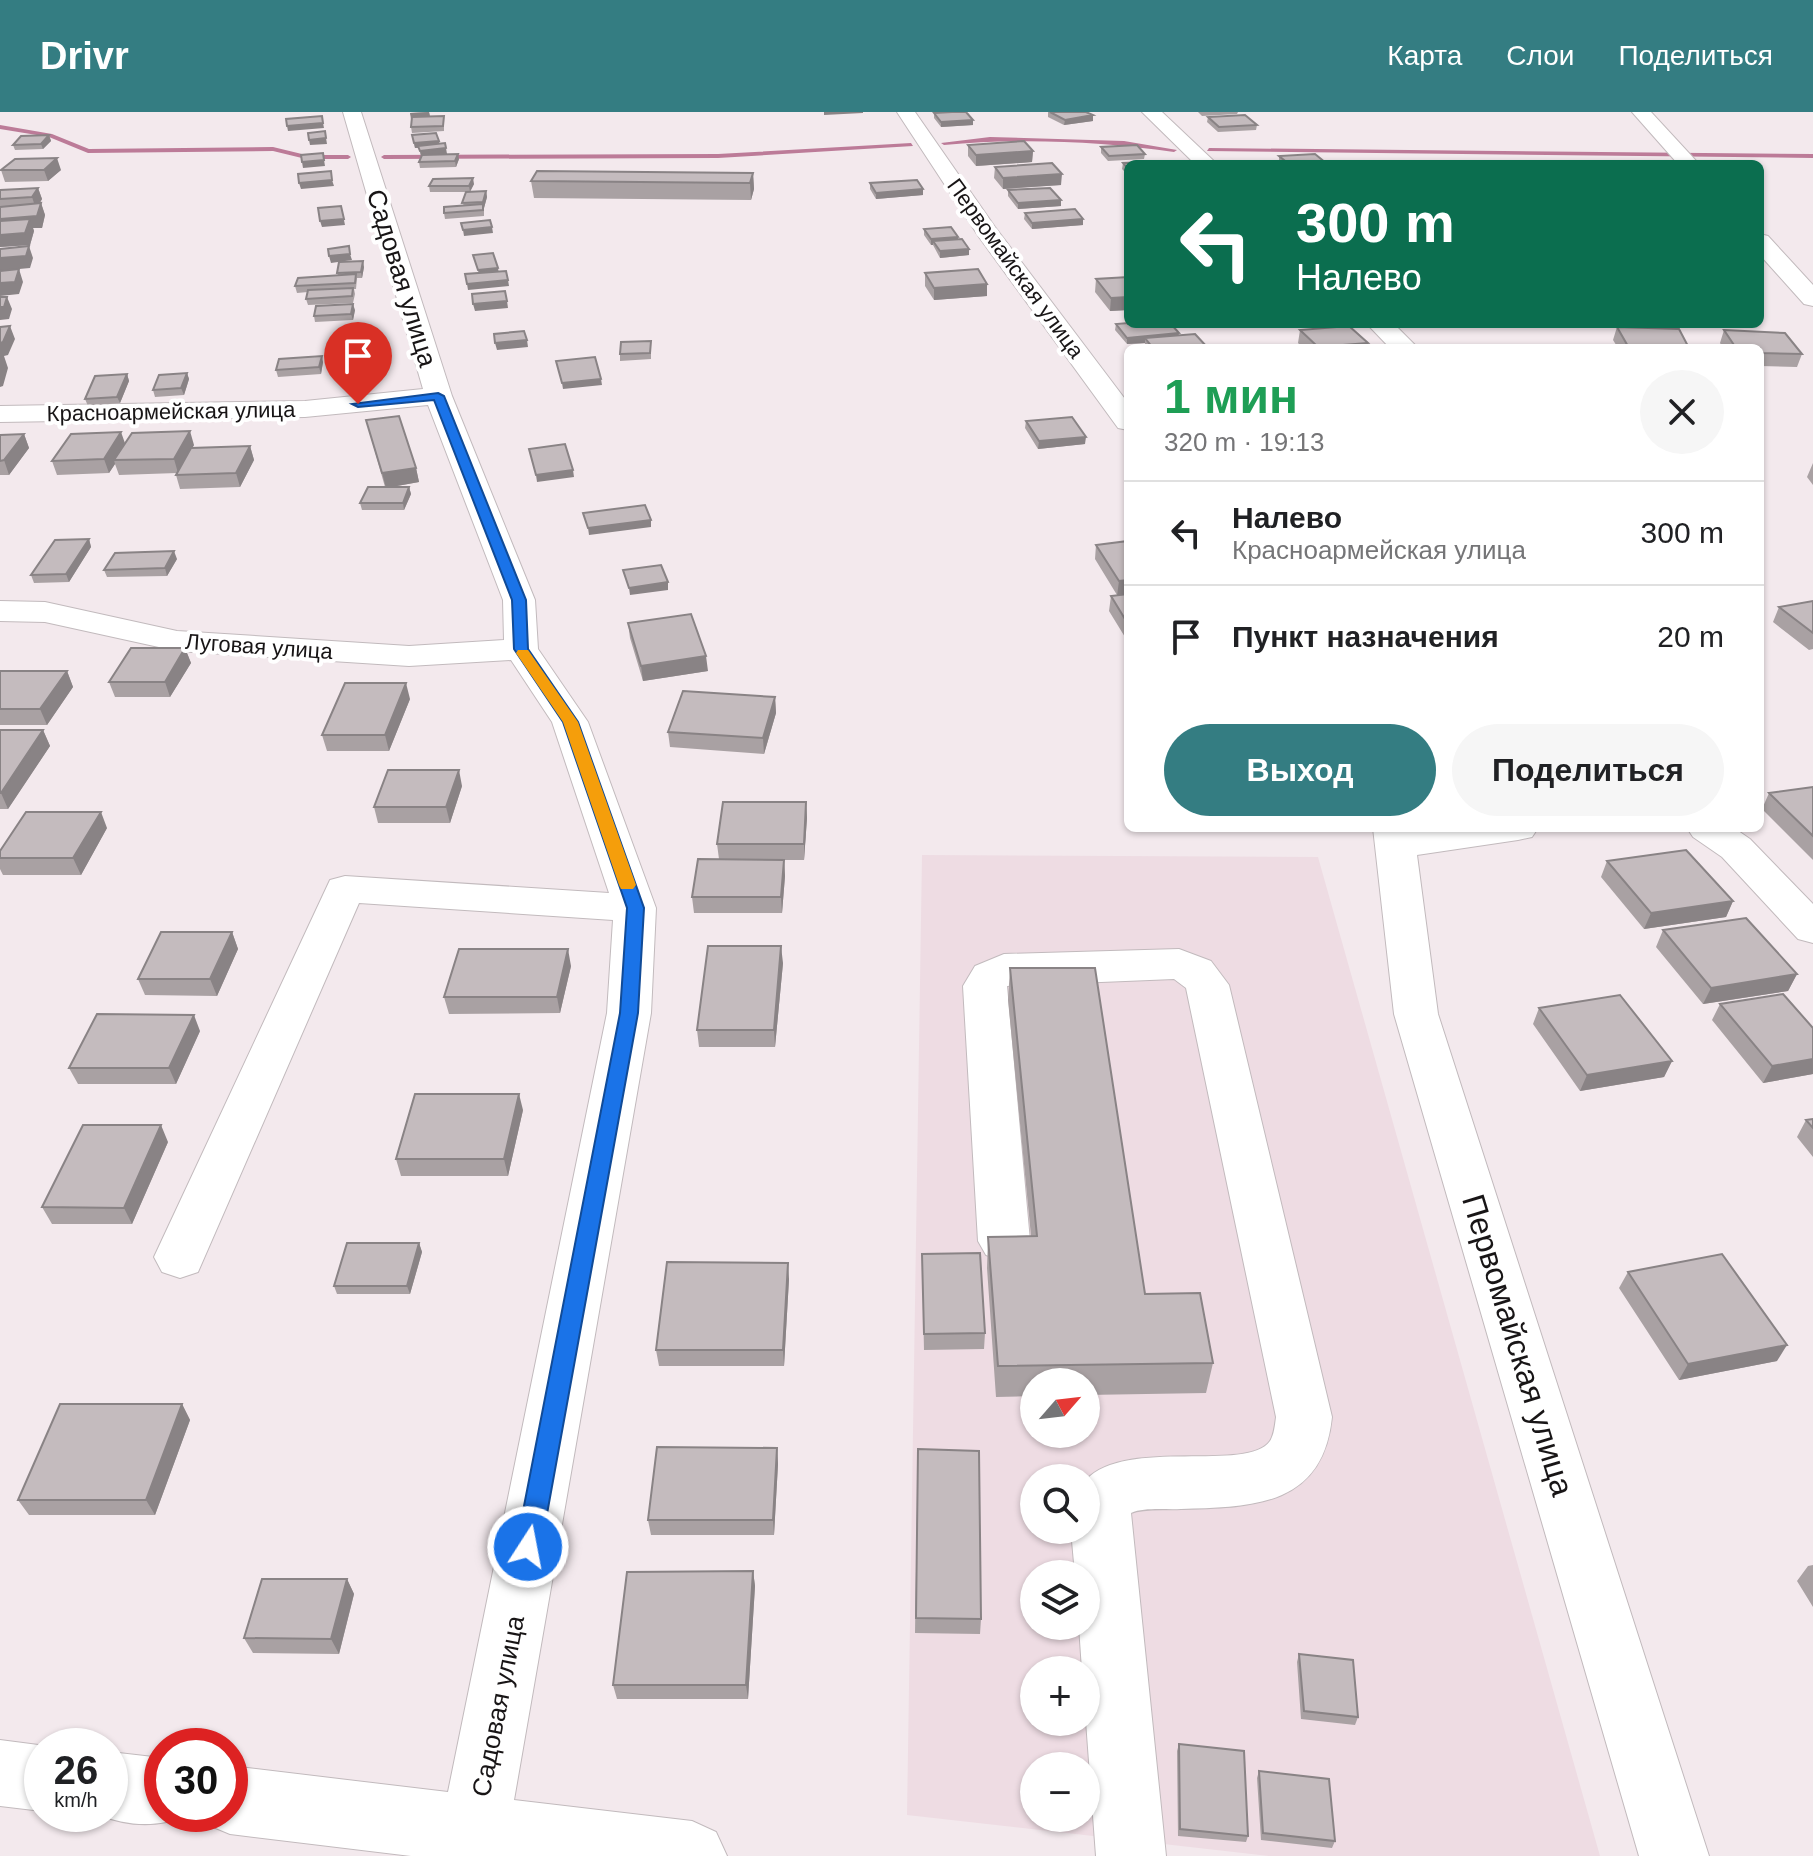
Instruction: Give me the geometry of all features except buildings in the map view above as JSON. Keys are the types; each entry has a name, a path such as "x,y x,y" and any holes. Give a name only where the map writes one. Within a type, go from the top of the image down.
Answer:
{"street":[{"name":"Садовая улица","path":"352,112 438,396 519,600 521,649 570,722 635,908 629,1013 475,1829"},
{"name":"Первомайская улица","path":"906,112 987,232 1124,417"},
{"path":"1151,112 1203,160"},
{"path":"1641,112 1685,160"},
{"path":"1764,245 1813,299"},
{"path":"1383,328 1401,344"},
{"name":"Красноармейская улица","path":"0,414 305,409 438,396"},
{"name":"Луговая улица","path":"0,611 45,612 177,641 409,656 521,649"},
{"path":"1394,837 1463,832"},
{"name":"Первомайская улица","path":"1394,837 1416,1014 1674,1856"},
{"path":"1721,838 1813,929"},
{"path":"180,1257 345,889 635,908"},
{"path":"1004,1241 985,986 990,976 1004,969 1179,964 1196,971 1207,985 1304,1417 1301,1442 1284,1466 1258,1476 1126,1485 1108,1496 1100,1518 1131,1856"},
{"path":"0,1773 24,1776"},
{"path":"248,1802 692,1856"}],"shaded area":[{"path":"922,855 1318,857 1600,1856 1269,1856 1057,1832 1100,1832 1100,1752 1020,1752 1020,1828 907,1815"}],"waterway":[{"path":"0,127 50,135 88,151 273,149 306,157 348,157"},
{"path":"944,143 990,139 1124,143 1174,150"},
{"path":"384,157 718,156 911,145"},
{"path":"1209,150 1813,156"}],"slow traffic":[{"path":"523,653 570,722 627,885"}],"route":[{"path":"358,404 438,396 519,600 521,649 570,722 635,908 629,1013 528,1547"}]}
